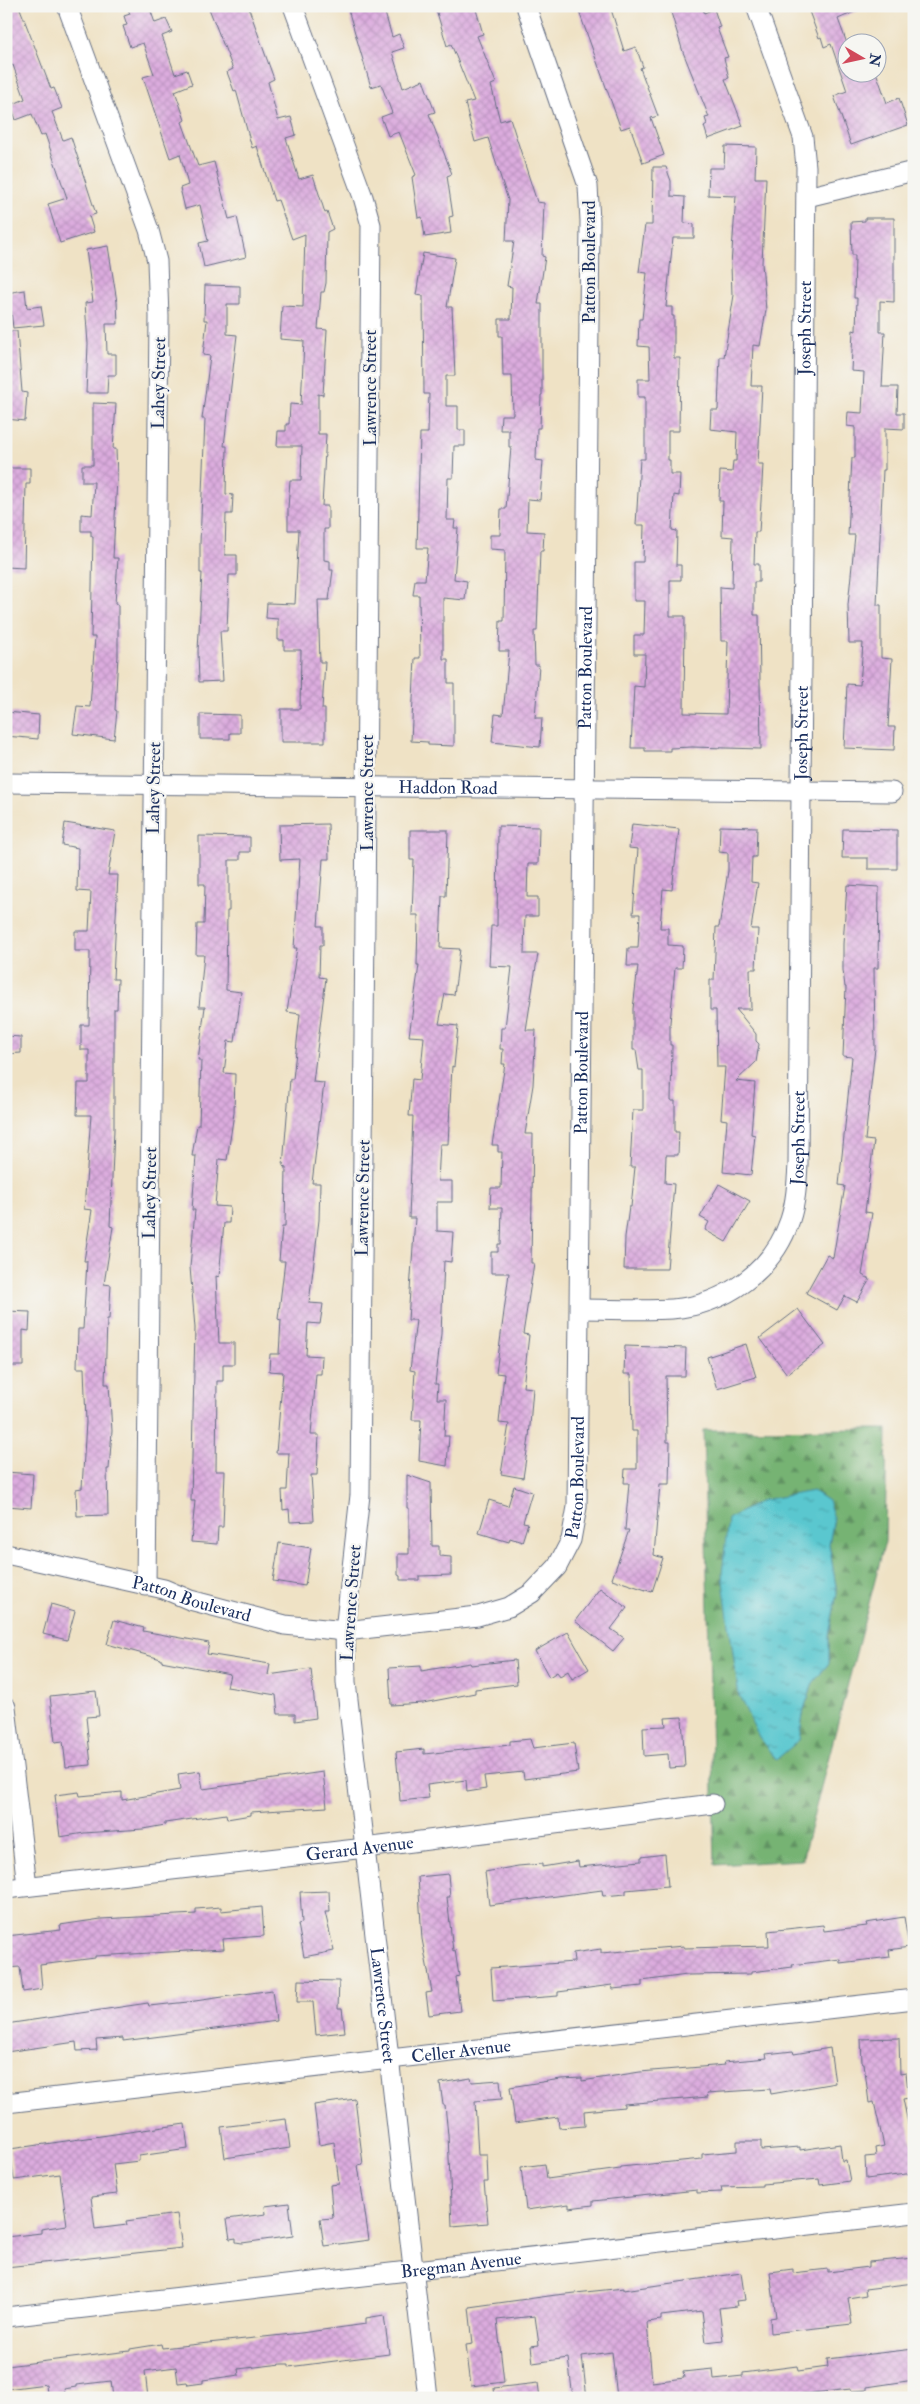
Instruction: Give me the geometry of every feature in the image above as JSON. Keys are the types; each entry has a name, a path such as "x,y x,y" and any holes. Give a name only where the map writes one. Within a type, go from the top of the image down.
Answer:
{"street":[{"name":"Lahey Street","path":"67,6 149,230 157,261 159,327 146,1586"},
{"name":"Lawrence Street","path":"293,6 363,197 371,225 360,1494 345,1631 346,1682 428,2398"},
{"name":"Patton Boulevard","path":"6,1554 146,1586 190,1600 285,1625 345,1631 478,1616 509,1607 532,1593 557,1567 571,1540 577,1507 580,1309 590,231 588,186 526,6"},
{"name":"Joseph Street","path":"580,1309 673,1309 713,1299 734,1290 756,1274 776,1250 790,1221 796,1194 798,1164 807,197 803,137 756,6"},
{"path":"807,197 914,171"},
{"name":"Haddon Road","path":"6,783 892,792"},
{"path":"6,1707 27,1886"},
{"name":"Gerard Avenue","path":"6,1889 365,1848 713,1804"},
{"name":"Celler Avenue","path":"6,2103 914,1999"},
{"name":"Bregman Avenue","path":"6,2317 914,2213"}],"green space":[{"path":"887,1429 885,1542 802,1860 715,1865 703,1430","holes":["834,1518 829,1544 837,1593 829,1635 829,1663 813,1682 804,1709 799,1740 739,1696 727,1606"]}],"water":[{"path":"813,1491 828,1501 834,1518 829,1544 837,1593 829,1635 829,1663 813,1683 804,1709 799,1740 776,1760 759,1737 739,1696 722,1574 728,1519 763,1500"}],"building":[{"path":"6,6 19,6 51,89 54,88 62,108 52,112 63,140 71,137 96,214 89,216 94,232 60,243 48,204 67,198 45,134 41,136 32,114 16,120 11,105 25,99 13,65 6,68"},
{"path":"127,6 149,6 155,23 166,19 172,32 162,36 175,74 187,70 192,84 175,91 185,120 182,122 198,166 214,162 229,219 237,217 246,257 204,267 199,243 208,241 200,205 185,209 180,188 188,185 180,154 170,158 143,77 154,74 143,43 130,47 123,26 127,25 124,16 130,14"},
{"path":"208,6 248,6 274,79 268,82 278,120 291,117 296,135 286,138 299,179 313,175 325,213 327,212 333,229 327,232 326,283 324,292 321,292 318,329 327,330 323,395 318,394 318,434 326,434 322,506 328,506 328,529 324,529 324,560 330,561 330,570 333,570 329,600 318,600 320,662 325,662 322,709 325,709 325,742 281,742 281,709 300,709 301,650 284,650 284,640 278,640 278,619 266,618 267,603 295,604 299,530 288,530 288,508 290,480 301,480 302,446 277,446 278,431 286,431 286,424 289,424 290,404 301,405 304,341 280,339 282,306 303,307 305,234 292,239 278,200 274,201 257,146 252,148 236,90 234,91 227,72 233,69"},
{"path":"347,6 383,6 392,37 399,34 404,48 392,52 403,88 423,80 435,112 429,114 452,174 447,176 453,216 449,217 451,233 425,237 422,217 418,218 412,177 416,175 399,132 388,136 381,117 392,113 381,84 371,87"},
{"path":"435,6 475,6 483,34 477,36 496,83 491,85 500,121 510,118 537,202 544,203 542,256 545,257 538,304 542,304 542,395 540,428 537,428 536,460 543,461 540,500 528,499 527,531 544,532 543,551 540,551 537,631 534,631 535,665 539,665 535,718 542,718 540,747 492,742 495,714 503,715 509,651 499,651 500,621 504,621 505,550 490,549 490,535 500,535 501,509 506,509 511,447 509,447 509,430 500,430 501,415 513,415 512,376 503,376 502,336 499,336 499,319 511,319 512,287 507,286 514,241 506,241 508,200 488,138 475,142 465,103 474,101 451,44 447,46"},
{"path":"577,6 610,6 624,51 636,47 643,67 640,68 658,116 651,118 664,155 643,163 630,126 621,129"},
{"path":"669,6 702,6 704,13 714,9 720,27 717,28 728,57 724,58 729,78 725,79 743,126 708,139 704,126 707,124 705,118 709,117 683,52"},
{"path":"807,6 868,6 838,19 843,32 838,32 838,65 831,44 824,47 821,37 819,38"},
{"path":"844,82 880,82 887,103 899,98 908,125 851,145 834,96 847,91"},
{"path":"725,146 756,147 755,178 766,178 762,263 766,310 760,346 753,345 751,386 762,386 758,464 763,464 759,532 755,532 754,564 759,564 759,582 754,582 754,615 759,615 761,749 692,747 670,748 670,751 645,751 645,748 631,748 634,686 644,687 645,654 634,654 634,635 644,635 645,601 634,601 634,562 643,562 644,525 636,525 640,459 645,459 645,397 638,397 638,379 650,379 649,347 638,346 639,319 642,319 647,273 639,272 645,225 652,225 653,167 666,167 671,181 671,196 685,197 684,223 694,224 694,238 673,238 666,307 672,307 672,316 674,316 674,358 680,358 679,431 668,431 668,460 670,460 670,474 680,474 679,496 674,495 672,530 677,531 676,565 681,565 681,580 670,580 670,616 685,616 684,713 726,714 728,641 721,641 720,587 732,588 733,537 722,536 723,501 719,501 720,471 732,472 733,461 736,461 737,432 710,429 711,410 718,410 720,357 724,357 734,295 732,295 731,265 736,196 708,195 709,168 724,168"},
{"path":"865,218 894,218 894,302 880,301 880,332 885,332 882,387 898,387 897,413 904,413 904,429 885,428 885,470 883,470 877,605 881,605 881,658 892,659 888,727 895,727 894,750 844,748 847,684 860,685 863,643 849,643 848,605 855,535 848,535 852,458 855,458 855,427 847,426 848,412 862,413 864,372 851,371 853,330 856,331 857,298 854,298 855,255 852,255 851,222 865,221"},
{"path":"108,246 117,302 118,324 106,324 107,354 116,354 116,375 108,375 107,393 86,393 88,344 85,303 93,302 86,250"},
{"path":"423,253 455,258 447,307 452,307 455,376 446,376 446,406 458,406 458,430 465,430 465,446 454,446 453,478 448,478 447,520 455,520 454,528 458,528 454,579 467,581 465,600 443,598 443,659 448,659 448,683 454,683 454,746 428,745 428,742 411,741 415,658 420,658 419,595 413,595 415,580 425,580 428,548 417,548 420,433 428,433 429,394 424,394 423,296 416,295"},
{"path":"205,285 240,286 240,304 227,304 227,334 237,335 224,446 227,446 226,494 233,495 232,514 226,514 225,555 237,555 237,575 229,575 227,631 220,631 223,681 199,682 198,651 202,573 200,573 200,543 205,419 202,419 210,356 203,355 207,320 204,320"},
{"path":"25,290 27,308 41,306 44,325 13,328 11,311 6,312 6,293"},
{"path":"6,331 17,331 22,392 27,393 25,421 6,419"},
{"path":"93,403 116,404 113,449 116,449 117,478 113,558 118,558 115,604 118,604 118,655 115,710 117,711 114,739 73,734 77,706 90,707 95,637 91,637 93,536 91,536 91,531 81,531 81,514 92,515 94,482 82,482 82,465 93,465"},
{"path":"6,468 30,468 30,484 26,484 24,568 6,567"},
{"path":"6,712 39,715 38,739 6,736"},
{"path":"200,714 240,715 240,733 230,733 230,739 200,739"},
{"path":"65,823 115,831 108,875 118,875 113,979 118,979 117,1009 114,1009 114,1129 110,1226 113,1227 104,1284 111,1285 109,1319 107,1319 105,1384 109,1384 112,1431 109,1469 107,1469 108,1515 77,1516 76,1489 82,1488 86,1422 84,1368 77,1368 78,1329 83,1329 87,1261 84,1261 92,1210 84,1209 91,1115 77,1115 78,1083 89,1083 89,1050 81,1050 81,1025 89,1025 90,951 75,951 75,931 89,931 91,892 77,891 78,848 62,845"},
{"path":"328,824 329,859 323,859 318,926 323,926 323,945 320,945 319,977 326,978 313,1082 324,1083 312,1183 320,1183 319,1220 309,1303 323,1304 320,1324 308,1323 306,1355 322,1356 321,1374 316,1374 311,1435 319,1435 317,1475 311,1475 314,1521 290,1522 289,1509 283,1510 282,1490 287,1490 289,1453 276,1453 283,1372 269,1371 270,1354 279,1354 281,1320 278,1319 285,1261 279,1261 282,1227 285,1227 286,1167 283,1166 290,1079 293,1079 300,1014 287,1012 297,948 294,948 300,859 280,860 279,825"},
{"path":"632,824 679,829 672,890 663,889 660,928 668,928 668,945 683,946 682,968 675,968 670,1023 670,1045 672,1045 671,1101 675,1101 675,1132 679,1132 678,1155 666,1155 665,1183 674,1184 667,1269 624,1269 625,1237 629,1207 631,1207 635,1167 630,1167 633,1110 643,1110 643,1070 639,1070 636,1050 633,1050 633,1009 638,966 627,966 628,948 638,948 640,914 633,914 638,849 629,848"},
{"path":"498,826 539,827 538,864 528,864 527,897 538,897 538,916 525,916 524,954 538,954 526,1030 536,1030 533,1085 525,1134 533,1134 531,1263 534,1263 523,1334 529,1335 523,1387 533,1388 529,1438 523,1478 501,1474 509,1424 499,1423 504,1374 496,1373 509,1273 491,1273 491,1252 498,1252 498,1244 501,1244 502,1208 490,1208 491,1188 501,1188 502,1152 498,1152 498,1145 492,1145 505,1064 502,1064 503,1049 500,1049 501,1028 505,1028 512,967 489,966 491,926 497,926"},
{"path":"720,826 757,827 756,857 752,857 751,882 758,883 751,929 758,929 756,969 750,969 751,1009 736,1009 756,1034 756,1041 759,1044 756,1062 736,1081 755,1083 751,1134 755,1135 751,1175 723,1172 727,1120 721,1119 725,1067 717,1067 716,1010 710,1010 710,980 714,980 716,927 719,927 728,871 728,853 719,852"},
{"path":"843,829 897,830 897,869 868,869 868,858 842,858"},
{"path":"410,830 448,830 446,896 442,896 440,948 460,949 454,995 445,994 439,1024 458,1026 454,1067 452,1066 448,1144 440,1144 438,1181 452,1181 452,1202 437,1202 437,1231 453,1232 451,1262 444,1261 441,1334 435,1384 438,1384 437,1399 446,1399 444,1436 449,1436 447,1466 419,1461 421,1420 412,1420 415,1371 410,1370 416,1320 408,1320 415,1218 409,1218 413,1116 409,1116 412,1079 420,1080 424,1037 409,1036 419,965 417,965 418,915 412,915 414,860 410,860"},
{"path":"199,836 250,837 250,852 240,852 240,860 229,860 226,990 241,992 235,1042 228,1041 224,1073 235,1074 234,1113 227,1160 219,1159 215,1206 230,1207 229,1223 224,1223 219,1277 216,1276 219,1343 234,1343 234,1364 223,1364 223,1381 217,1381 216,1471 225,1471 223,1527 218,1527 217,1544 191,1542 195,1501 191,1501 195,1328 190,1267 195,1210 192,1210 196,1156 192,1156 197,1125 199,1125 201,1060 198,1060 205,1007 199,1007 204,955 196,955 197,924 204,924 205,884 199,884"},
{"path":"847,885 879,887 878,968 874,968 875,1048 865,1140 874,1141 865,1212 872,1213 862,1275 870,1279 857,1302 845,1296 837,1310 806,1293 827,1255 833,1258 845,1186 839,1185 852,1057 843,1056 846,987 843,970 843,944"},
{"path":"6,1036 21,1037 21,1053 6,1054"},
{"path":"719,1184 750,1201 726,1242 705,1230 709,1222 700,1217"},
{"path":"798,1309 825,1345 787,1374 760,1338"},
{"path":"6,1311 30,1312 29,1331 23,1330 23,1366 6,1366"},
{"path":"746,1344 756,1377 717,1389 707,1357"},
{"path":"625,1346 686,1348 685,1376 666,1376 667,1442 670,1442 669,1484 660,1484 654,1555 663,1558 652,1592 612,1579 629,1530 625,1530 629,1483 624,1483 625,1469 637,1469 637,1431 632,1431 631,1374 624,1374"},
{"path":"6,1472 33,1474 31,1508 7,1506"},
{"path":"407,1475 431,1483 432,1546 439,1546 439,1556 451,1557 451,1575 419,1576 419,1580 400,1580 398,1575 398,1554 409,1554"},
{"path":"514,1486 532,1492 523,1522 528,1523 522,1542 510,1538 509,1542 479,1533 489,1500 508,1506"},
{"path":"279,1543 311,1548 305,1586 273,1581"},
{"path":"600,1588 627,1608 611,1629 624,1638 613,1651 575,1621"},
{"path":"51,1604 75,1611 67,1640 43,1634"},
{"path":"114,1620 144,1628 143,1631 209,1643 207,1654 270,1664 268,1675 311,1669 316,1718 295,1721 295,1714 278,1714 276,1695 227,1687 230,1674 161,1661 161,1659 107,1644"},
{"path":"568,1632 589,1669 572,1679 568,1671 560,1676 557,1672 549,1677 535,1651"},
{"path":"515,1660 517,1684 475,1689 475,1693 423,1703 391,1705 389,1668 421,1666 421,1671 470,1663 471,1665"},
{"path":"96,1691 99,1716 86,1717 91,1765 66,1767 63,1741 55,1742 50,1696"},
{"path":"682,1717 685,1767 669,1768 668,1754 644,1756 643,1727 666,1726 665,1718"},
{"path":"530,1739 533,1748 574,1743 578,1772 524,1779 523,1772 484,1776 486,1789 467,1792 466,1780 427,1785 429,1798 400,1801 396,1752 424,1749 424,1754 510,1745 510,1741"},
{"path":"200,1771 203,1789 323,1772 327,1807 251,1812 251,1815 227,1819 226,1814 165,1823 165,1825 143,1829 84,1833 60,1837 55,1795 79,1792 80,1796 122,1792 122,1800 180,1790 178,1774"},
{"path":"665,1854 668,1886 626,1890 626,1894 603,1896 602,1890 489,1905 485,1872 518,1866 542,1864 542,1867 578,1861 579,1867 641,1861 641,1857"},
{"path":"448,1874 450,1897 447,1897 453,1951 455,1950 459,1976 456,1977 460,2011 429,2015 426,1993 432,1992 422,1939 418,1877"},
{"path":"329,1891 330,1912 325,1912 334,1951 304,1957 298,1924 302,1923 300,1892"},
{"path":"221,1907 221,1911 262,1907 264,1936 223,1939 224,1949 95,1956 95,1958 40,1965 42,1989 23,1992 20,1967 6,1968 6,1936 61,1930 60,1925 101,1919 196,1914 196,1909"},
{"path":"904,1917 909,1947 889,1950 890,1957 840,1963 840,1959 792,1965 793,1967 751,1972 751,1974 687,1975 642,1981 642,1986 613,1989 612,1985 558,1992 558,1996 493,2001 491,1968 574,1962 573,1953 601,1949 601,1953 684,1946 684,1948 769,1946 768,1931 823,1925 824,1931 867,1926 866,1923"},
{"path":"298,1980 339,1981 338,2008 342,2008 345,2032 316,2035 313,2002 297,2002"},
{"path":"272,1990 276,2021 123,2041 123,2038 96,2040 97,2050 77,2051 76,2042 6,2052 6,2024 148,2003 149,2006 188,2002"},
{"path":"899,2038 900,2074 906,2073 909,2098 903,2099 912,2142 914,2142 914,2173 866,2179 865,2157 876,2156 875,2148 884,2146 874,2102 869,2103 864,2063 862,2063 861,2039"},
{"path":"830,2048 835,2083 771,2094 770,2089 707,2093 708,2097 624,2104 624,2107 584,2111 585,2126 559,2128 558,2117 515,2123 510,2087 561,2079 582,2078 582,2081 640,2072 725,2065 724,2062 767,2058 766,2054 793,2051 794,2054"},
{"path":"471,2078 472,2082 500,2080 502,2099 475,2101 478,2155 487,2155 488,2182 484,2182 488,2223 452,2226 448,2135 445,2105 443,2105 440,2083"},
{"path":"355,2099 363,2164 358,2165 369,2240 324,2246 320,2219 333,2218 330,2185 339,2184 334,2142 319,2145 314,2105"},
{"path":"286,2119 290,2148 225,2158 221,2127"},
{"path":"185,2124 188,2149 139,2156 139,2161 113,2164 117,2194 91,2197 95,2229 127,2225 126,2221 177,2214 182,2248 6,2267 6,2237 41,2233 41,2229 67,2225 60,2174 14,2180 10,2149"},
{"path":"737,2141 761,2141 761,2150 800,2147 800,2150 840,2144 842,2161 846,2160 850,2181 820,2185 819,2179 762,2184 762,2186 721,2187 722,2192 697,2193 697,2190 593,2201 593,2205 569,2208 569,2204 526,2210 521,2167 545,2164 547,2179 620,2169 620,2167 702,2159 702,2154 737,2151"},
{"path":"289,2203 293,2236 242,2243 236,2242 236,2238 230,2239 227,2219 266,2214 265,2206"},
{"path":"914,2258 914,2283 865,2289 866,2295 848,2298 852,2324 771,2333 770,2318 776,2317 770,2272 793,2269 793,2273 828,2269 828,2272 869,2267 869,2262"},
{"path":"741,2273 745,2300 736,2301 737,2306 719,2308 723,2340 706,2342 702,2311 661,2316 661,2320 647,2322 652,2382 684,2378 683,2372 713,2369 714,2379 743,2376 743,2373 797,2366 798,2371 828,2367 827,2359 914,2349 914,2380 867,2387 867,2390 852,2391 851,2389 763,2398 617,2398 612,2352 582,2356 587,2398 573,2398 568,2358 533,2363 531,2346 539,2345 535,2316 497,2320 504,2382 471,2386 466,2345 473,2344 469,2307 556,2295 624,2288 624,2290"},
{"path":"384,2315 389,2354 289,2367 289,2364 282,2364 238,2369 239,2375 203,2380 203,2383 188,2385 187,2382 178,2383 176,2367 145,2371 148,2398 113,2398 111,2381 76,2385 76,2387 64,2389 65,2392 47,2395 46,2384 6,2389 6,2366 130,2351 130,2349 161,2344 162,2348 301,2333 366,2324 366,2318"},
{"path":"538,2383 540,2398 495,2398 494,2388"}]}
